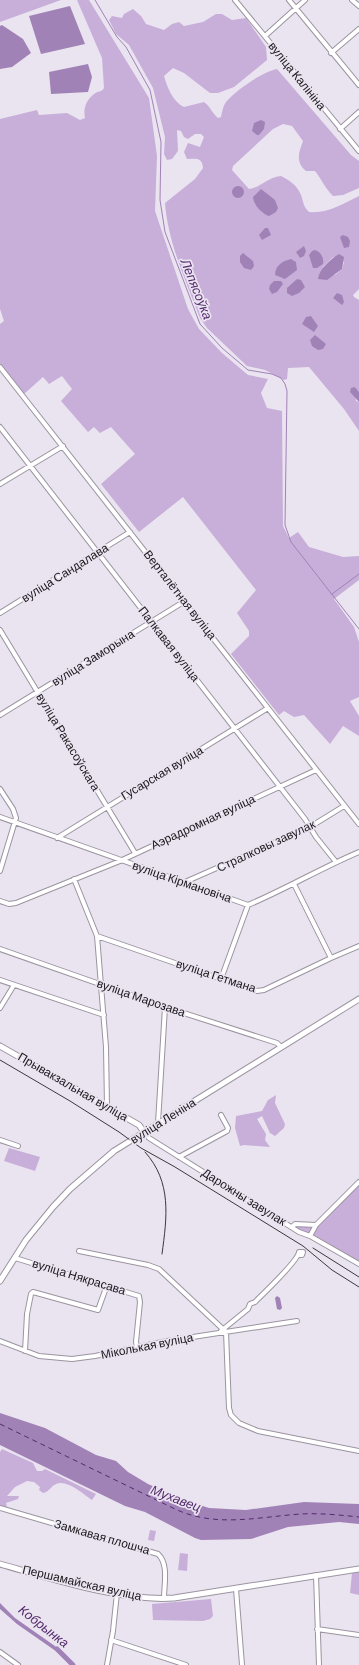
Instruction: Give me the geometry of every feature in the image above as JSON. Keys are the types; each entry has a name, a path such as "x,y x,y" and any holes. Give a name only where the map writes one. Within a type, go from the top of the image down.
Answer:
{"main road":[{"name":"вуліца Леніна","path":"0,1281 44,1217 70,1189 114,1151 359,999"},
{"name":"Прывакзальная вуліца","path":"0,1046 107,1106 140,1126 144,1132"},
{"name":"Першамайская вуліца","path":"0,1564 64,1581 150,1599 236,1588 359,1569"}],"street":[{"name":"вуліца Калініна","path":"236,0 359,151"},
{"path":"289,0 331,53 359,85"},
{"path":"265,36 305,0"},
{"path":"352,0 359,6"},
{"path":"331,53 359,29"},
{"path":"340,129 359,112"},
{"name":"Верталётная вуліца","path":"0,367 359,824"},
{"name":"Палкавая вуліца","path":"0,427 280,787 336,862"},
{"path":"0,484 63,446"},
{"name":"вуліца Сандалава","path":"0,613 130,532"},
{"name":"вуліца Заморына","path":"0,715 185,601"},
{"name":"вуліца Ракасоўскага","path":"0,630 135,854"},
{"name":"Гусарская вуліца","path":"57,838 268,708"},
{"name":"Аэрадромная вуліца","path":"0,901 9,904 16,903 120,861 316,770"},
{"path":"0,789 15,813 16,823 0,871"},
{"name":"Стралковы завулак","path":"185,882 310,827 344,806"},
{"name":"вуліца Кірмановіча","path":"0,817 120,861 185,882 248,905 359,852"},
{"path":"74,879 97,936 104,1015 107,1106"},
{"path":"294,884 331,958"},
{"path":"221,979 248,905"},
{"name":"вуліца Гетмана","path":"97,936 257,991 264,990 359,946"},
{"name":"вуліца Марозава","path":"0,949 165,1007 277,1043 281,1047"},
{"path":"0,980 104,1015"},
{"path":"0,1008 14,985"},
{"path":"158,1123 165,1007"},
{"path":"179,1157 227,1131 228,1128 221,1115"},
{"name":"Дарожны завулак","path":"144,1132 149,1138 292,1227 359,1264"},
{"path":"0,1140 18,1146"},
{"path":"310,1236 316,1224 359,1182"},
{"path":"292,1227 295,1224 316,1224"},
{"path":"79,1251 148,1265 159,1269 170,1277 225,1331 229,1408 234,1419 247,1427 258,1431 359,1451"},
{"path":"225,1331 248,1309 250,1304 255,1302 299,1255"},
{"name":"вуліца Някрасава","path":"15,1258 139,1296 140,1302 137,1348"},
{"path":"25,1351 27,1314 31,1294 33,1292 98,1310 107,1285"},
{"path":"225,1331 297,1321"},
{"name":"Міколькая вуліца","path":"0,1341 38,1356 72,1359 216,1334 225,1331"},
{"name":"Замкавая плошча","path":"0,1508 158,1554 162,1558 164,1564 164,1598"},
{"path":"316,1576 319,1665"},
{"path":"236,1588 242,1665"},
{"path":"107,1665 117,1593"},
{"path":"317,1629 359,1635"},
{"path":"111,1640 186,1665"},
{"path":"0,1653 18,1665"}],"shaded area":[{"path":"0,0 61,0 0,22"},
{"path":"77,0 89,0 149,98 157,156 155,211 188,309 199,329 222,353 248,375 268,379 261,393 267,408 282,411 283,526 289,538 298,532 309,547 343,557 359,556 359,580 334,599 354,627 359,642 359,697 350,701 359,716 359,736 343,726 330,744 304,715 294,717 284,711 279,715 231,654 249,636 249,631 237,613 256,590 183,497 139,532 101,484 135,454 111,427 100,433 94,427 88,432 61,401 72,389 62,376 49,384 43,377 24,394 0,363 0,324 4,321 0,309 0,119 37,110 39,115 67,113 80,120 85,118 84,115 87,102 91,96 104,88 102,58"},
{"path":"133,9 141,16 146,24 164,30 172,24 179,22 184,26 203,22 216,14 222,14 232,20 246,18 266,47 267,60 234,87 218,93 210,93 184,73 173,68 164,76 169,89 177,102 184,107 204,102 218,118 221,117 223,107 226,102 236,92 264,74 277,69 351,155 359,161 359,188 343,195 333,196 315,171 306,171 300,164 300,149 303,141 292,126 283,124 273,129 233,166 232,170 249,189 276,177 281,176 285,178 297,188 301,194 304,206 309,212 329,210 359,196 359,289 353,295 359,300 359,392 355,387 356,401 359,402 359,431 344,409 309,367 288,368 287,379 284,380 265,370 247,366 207,328 200,318 174,247 165,203 195,179 203,168 200,160 187,159 184,152 188,143 200,147 204,137 201,134 195,134 188,139 184,137 181,131 177,130 178,151 172,159 167,160 164,154 165,137 153,88 129,45 116,34 109,20 112,16 122,18 124,14","holes":["333,257 344,262 342,269 335,275 323,267"]},
{"path":"276,1095 275,1103 285,1124 284,1128 275,1136 270,1133 262,1116 257,1119 266,1134 265,1140 270,1147 240,1146 235,1128 236,1116 262,1111 268,1100"},
{"path":"9,1148 40,1157 35,1171 4,1161"},
{"path":"359,1184 359,1263 312,1235 314,1230"},
{"path":"312,1225 312,1231 308,1235 296,1229 297,1226"},
{"path":"2,1449 33,1463 37,1471 42,1471 45,1469 96,1494 92,1500 70,1485 60,1483 54,1485 43,1493 39,1490 40,1487 34,1482 27,1481 15,1487 7,1496 19,1496 18,1499 6,1503 7,1507 0,1505 0,1452"},
{"path":"150,1530 156,1531 154,1541 148,1540"},
{"path":"180,1553 188,1554 187,1571 178,1570"},
{"path":"359,1572 359,1595 350,1593 352,1573"},
{"path":"211,1599 213,1616 210,1619 203,1621 153,1620 152,1604"}],"water":[{"path":"70,6 85,44 41,54 29,16"},
{"path":"2,25 23,39 31,53 12,67 0,69 0,26"},
{"path":"88,64 92,77 88,92 51,94 49,72"},
{"path":"261,120 265,122 264,129 259,135 257,135 252,131 254,123"},
{"path":"238,186 242,188 244,192 242,196 238,198 234,196 232,192 234,188"},
{"path":"261,189 275,200 278,208 276,212 269,216 258,208 253,200 253,197"},
{"path":"265,228 268,228 271,235 262,240 259,235"},
{"path":"343,235 348,237 350,241 349,247 344,248 340,237"},
{"path":"304,246 306,251 304,256 300,258 296,252"},
{"path":"315,250 322,256 323,264 317,268 313,268 309,255"},
{"path":"243,253 253,261 254,266 251,270 244,268 240,262 240,256"},
{"path":"339,254 344,257 342,269 327,280 318,279 323,268 329,261"},
{"path":"291,259 296,262 297,270 285,279 275,275 276,269 280,264"},
{"path":"297,279 301,280 305,287 299,293 292,296 287,293 287,288"},
{"path":"274,281 281,281 283,284 277,292 272,294 269,289 270,285"},
{"path":"337,293 342,295 344,302 342,305 333,298"},
{"path":"311,316 318,326 314,332 302,324 306,317"},
{"path":"315,335 326,344 323,349 318,350 312,346 310,340"},
{"path":"355,387 359,392 359,402 350,392 351,388"},
{"path":"277,1296 280,1298 282,1308 280,1310 277,1309 275,1298"},
{"name":"Мухавец","path":"0,1413 45,1428 96,1455 116,1461 128,1472 148,1484 184,1500 209,1508 246,1510 304,1502 359,1504 359,1524 339,1522 288,1527 251,1539 201,1540 145,1512 125,1506 0,1445"},
{"path":"0,1603 15,1618 62,1651 60,1654 17,1624 0,1609"}],"waterway":[{"name":"Лепясоўка","path":"95,0 117,37 126,47 150,90 161,142 160,200 165,232 200,324 222,348 248,370 272,374 281,378 285,384 287,391 285,525 291,542 359,629"},
{"path":"332,594 359,574"},
{"name":"Кобрынка","path":"57,1649 73,1665"}],"ferry route":[{"path":"0,1424 190,1515 221,1520 253,1519 308,1514 330,1514 359,1517"}],"railway":[{"path":"0,1060 70,1101 141,1148 175,1167 303,1246 332,1270 359,1287"},
{"path":"145,1152 154,1163 164,1188 166,1213 162,1254"},
{"path":"313,1248 359,1277"}]}
